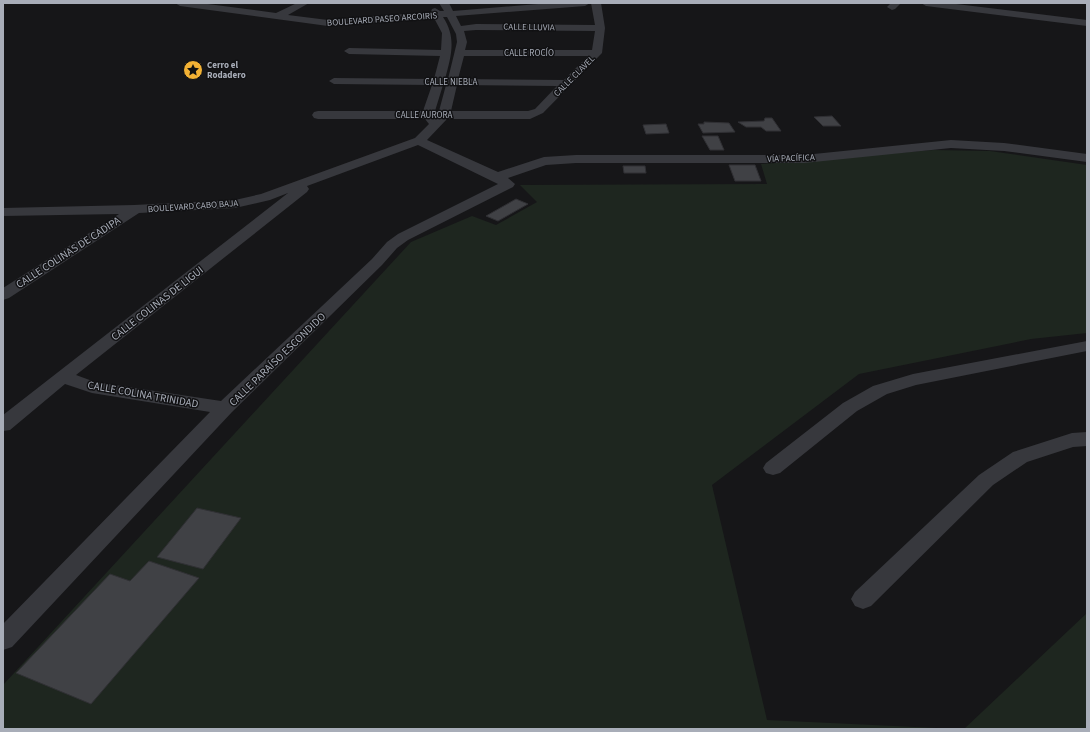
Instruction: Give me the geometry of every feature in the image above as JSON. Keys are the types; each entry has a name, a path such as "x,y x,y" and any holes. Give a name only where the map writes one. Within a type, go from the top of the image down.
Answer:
{"street":[{"name":"BOULEVARD PASEO ARCOIRIS","path":"180,3 328,23 450,14 501,6 585,3"},
{"path":"276,17 304,3"},
{"name":"BOULEVARD CABO BAJA","path":"431,3 438,15 447,37 445,53 437,82 436,118"},
{"name":"BOULEVARD CABO BAJA","path":"3,212 134,209 235,204 265,197 312,181 419,141 430,133 453,82 460,53 462,38 444,3"},
{"name":"CALLE CLAVEL","path":"530,115 539,111 597,53 600,28 596,3"},
{"path":"926,3 1087,23"},
{"path":"1018,3 1018,14"},
{"name":"CALLE LLUVIA","path":"458,29 476,27 600,28"},
{"path":"349,51 445,53"},
{"name":"CALLE ROCÍO","path":"460,53 597,53"},
{"name":"CALLE NIEBLA","path":"334,81 568,83"},
{"name":"CALLE AURORA","path":"318,115 436,118 530,115"},
{"path":"419,141 497,177"},
{"name":"VÍA PACÍFICA","path":"497,177 544,161 804,158 951,144 1004,147 1087,158"},
{"name":"CALLE PARAÍSO ESCONDIDO","path":"3,640 226,408 377,262 392,245 403,237 508,184 497,177"},
{"name":"CALLE COLINAS DE LIGUI","path":"3,425 312,181"},
{"name":"CALLE COLINAS DE CADIPA","path":"3,295 134,209"},
{"path":"773,468 850,407 880,390 913,380 1087,346"},
{"name":"CALLE COLINA TRINIDAD","path":"62,377 92,387 226,408"},
{"path":"863,599 986,480 1020,457 1072,440 1087,439"}],"shaded area":[{"path":"933,150 990,151 1087,165 1087,333 1031,339 859,374 712,485 767,720 958,729 3,729 3,685 411,242 472,216 496,225 537,202 520,185 767,184 761,164"},
{"path":"1087,613 1087,729 964,729"}],"building":[{"path":"832,116 841,126 823,126 814,117"},
{"path":"765,118 772,118 781,131 766,131 761,127 746,127 738,122 764,121"},
{"path":"704,122 729,123 735,132 703,133 698,124 704,124"},
{"path":"666,124 669,133 646,134 643,125"},
{"path":"702,136 718,136 724,150 710,150"},
{"path":"729,165 755,165 761,181 735,181"},
{"path":"623,166 645,166 646,173 624,173"},
{"path":"516,199 528,204 498,221 486,216"},
{"path":"197,508 241,518 203,569 157,557"},
{"path":"149,561 199,578 91,704 16,673 110,574 130,581"}],"place":[{"name":"Cerro el Rodadero","path":"193,70"}]}
